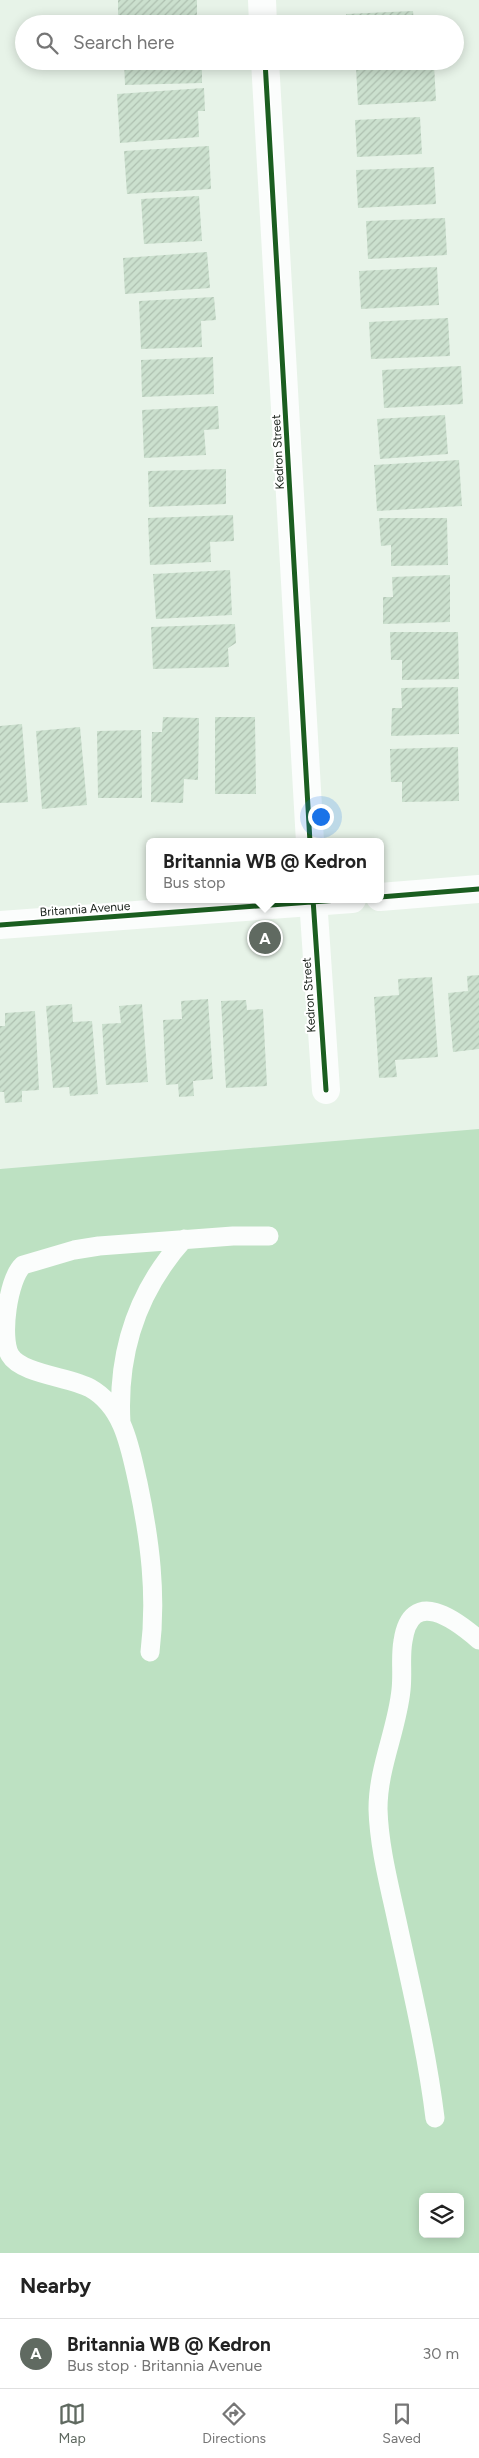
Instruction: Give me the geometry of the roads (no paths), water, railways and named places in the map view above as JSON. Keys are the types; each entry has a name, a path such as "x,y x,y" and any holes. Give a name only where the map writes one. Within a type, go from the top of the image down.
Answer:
{"street":[{"path":"262,0 263,15"},
{"name":"Kedron Street","path":"266,70 310,838"},
{"path":"384,897 479,889"},
{"name":"Britannia Avenue","path":"0,925 287,903"},
{"name":"Kedron Street","path":"313,903 326,1090"}],"lane":[{"path":"150,1652 154,1617 151,1551 130,1450 121,1423 110,1405 90,1388 65,1378 23,1366 12,1358 6,1346 5,1336 12,1285 20,1267 41,1258 98,1246 184,1239 269,1236"},
{"path":"121,1423 124,1352 132,1322 147,1289 163,1263 184,1239"},
{"path":"435,2118 428,2062 389,1883 380,1828 379,1788 383,1761 401,1696 402,1647 405,1629 419,1614 434,1611 451,1618 479,1640"}],"place":[{"name":"Britannia WB @ Kedron","path":"265,938"}]}
